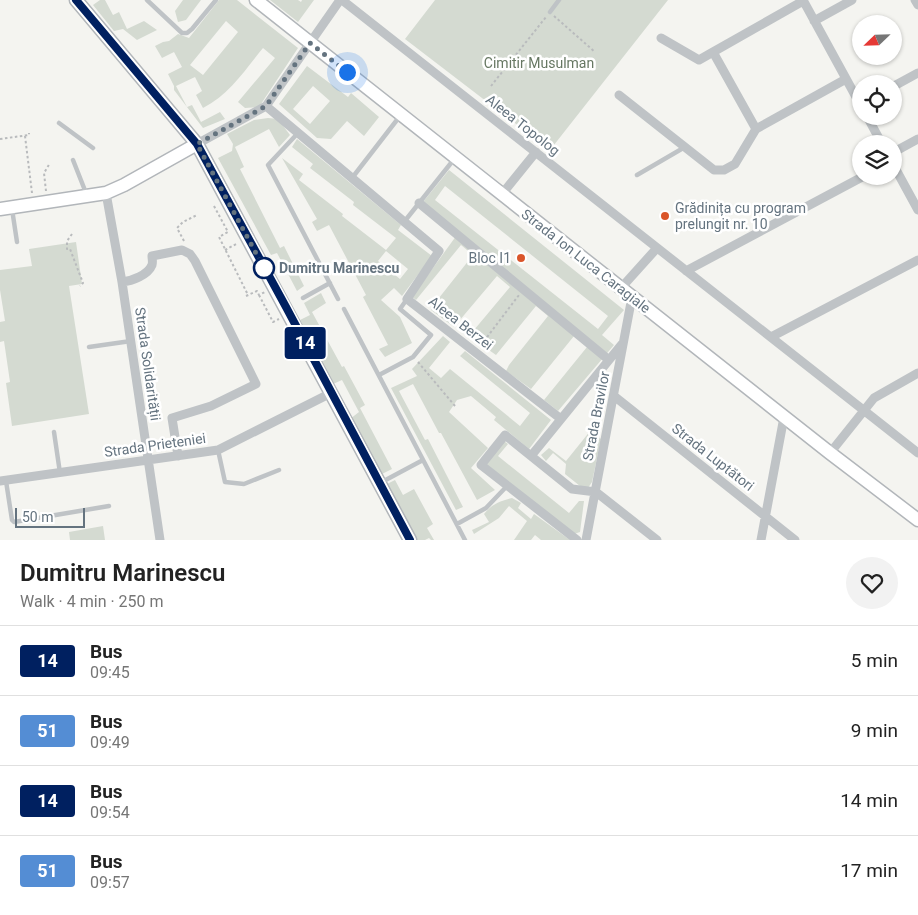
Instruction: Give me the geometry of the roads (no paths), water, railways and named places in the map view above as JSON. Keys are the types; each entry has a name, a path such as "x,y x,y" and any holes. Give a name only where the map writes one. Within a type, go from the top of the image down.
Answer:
{"street":[{"path":"76,0 197,144 410,540"},
{"name":"Strada Ion Luca Caragiale","path":"256,0 784,417 918,520"},
{"path":"6,208 106,193 124,185 266,106 341,0"},
{"name":"Aleea Topolog","path":"341,0 918,453"},
{"path":"661,38 699,60 801,0 852,89"},
{"path":"814,21 852,0"},
{"path":"915,0 918,5"},
{"path":"713,52 756,128"},
{"path":"902,82 918,73"},
{"path":"619,95 714,170 724,170 735,164 756,128 846,79"},
{"name":"Aleea Berzei","path":"266,106 439,251 408,299 561,419"},
{"path":"902,148 918,139"},
{"path":"502,194 536,152"},
{"path":"902,181 918,210"},
{"path":"686,271 852,182"},
{"name":"Strada Solidarității","path":"106,193 122,282 160,540"},
{"path":"419,203 609,360"},
{"path":"621,288 657,248"},
{"path":"122,282 133,281 145,273 152,265 152,256 182,250 190,254 195,260 256,384 211,406 172,418 178,456"},
{"path":"771,338 918,260"},
{"name":"Strada Bravilor","path":"586,540 632,297"},
{"path":"531,456 624,342"},
{"path":"830,453 874,398 918,373"},
{"name":"Strada Prieteniei","path":"3,481 218,450 332,393"},
{"name":"Strada Luptători","path":"614,396 795,540"},
{"path":"761,540 784,417"},
{"path":"577,540 482,465 505,436 572,489 596,492 657,540"}],"lane":[{"path":"147,0 182,33 187,33 192,29 216,0"},
{"path":"550,12 559,0"},
{"path":"352,178 400,114"},
{"path":"59,123 93,148"},
{"path":"298,133 268,165 338,298"},
{"path":"637,175 686,148"},
{"path":"404,222 456,158"},
{"path":"72,160 87,197"},
{"path":"6,208 17,242"},
{"path":"303,298 330,283"},
{"path":"379,375 413,357 431,335 400,309 408,299"},
{"path":"344,309 465,540"},
{"path":"89,347 131,341"},
{"path":"54,432 60,473"},
{"path":"218,450 225,482 244,484 279,470"},
{"path":"380,484 423,460"},
{"path":"3,481 14,522 109,506"},
{"path":"457,524 486,508 507,486"}],"place":[{"name":"Grădinița cu program prelungit nr. 10","path":"665,216"},
{"name":"Bloc I1","path":"521,258"},
{"name":"Dumitru Marinescu","path":"264,268"}],"park label":[{"name":"Cimitir Musulman","path":"539,63"}]}
